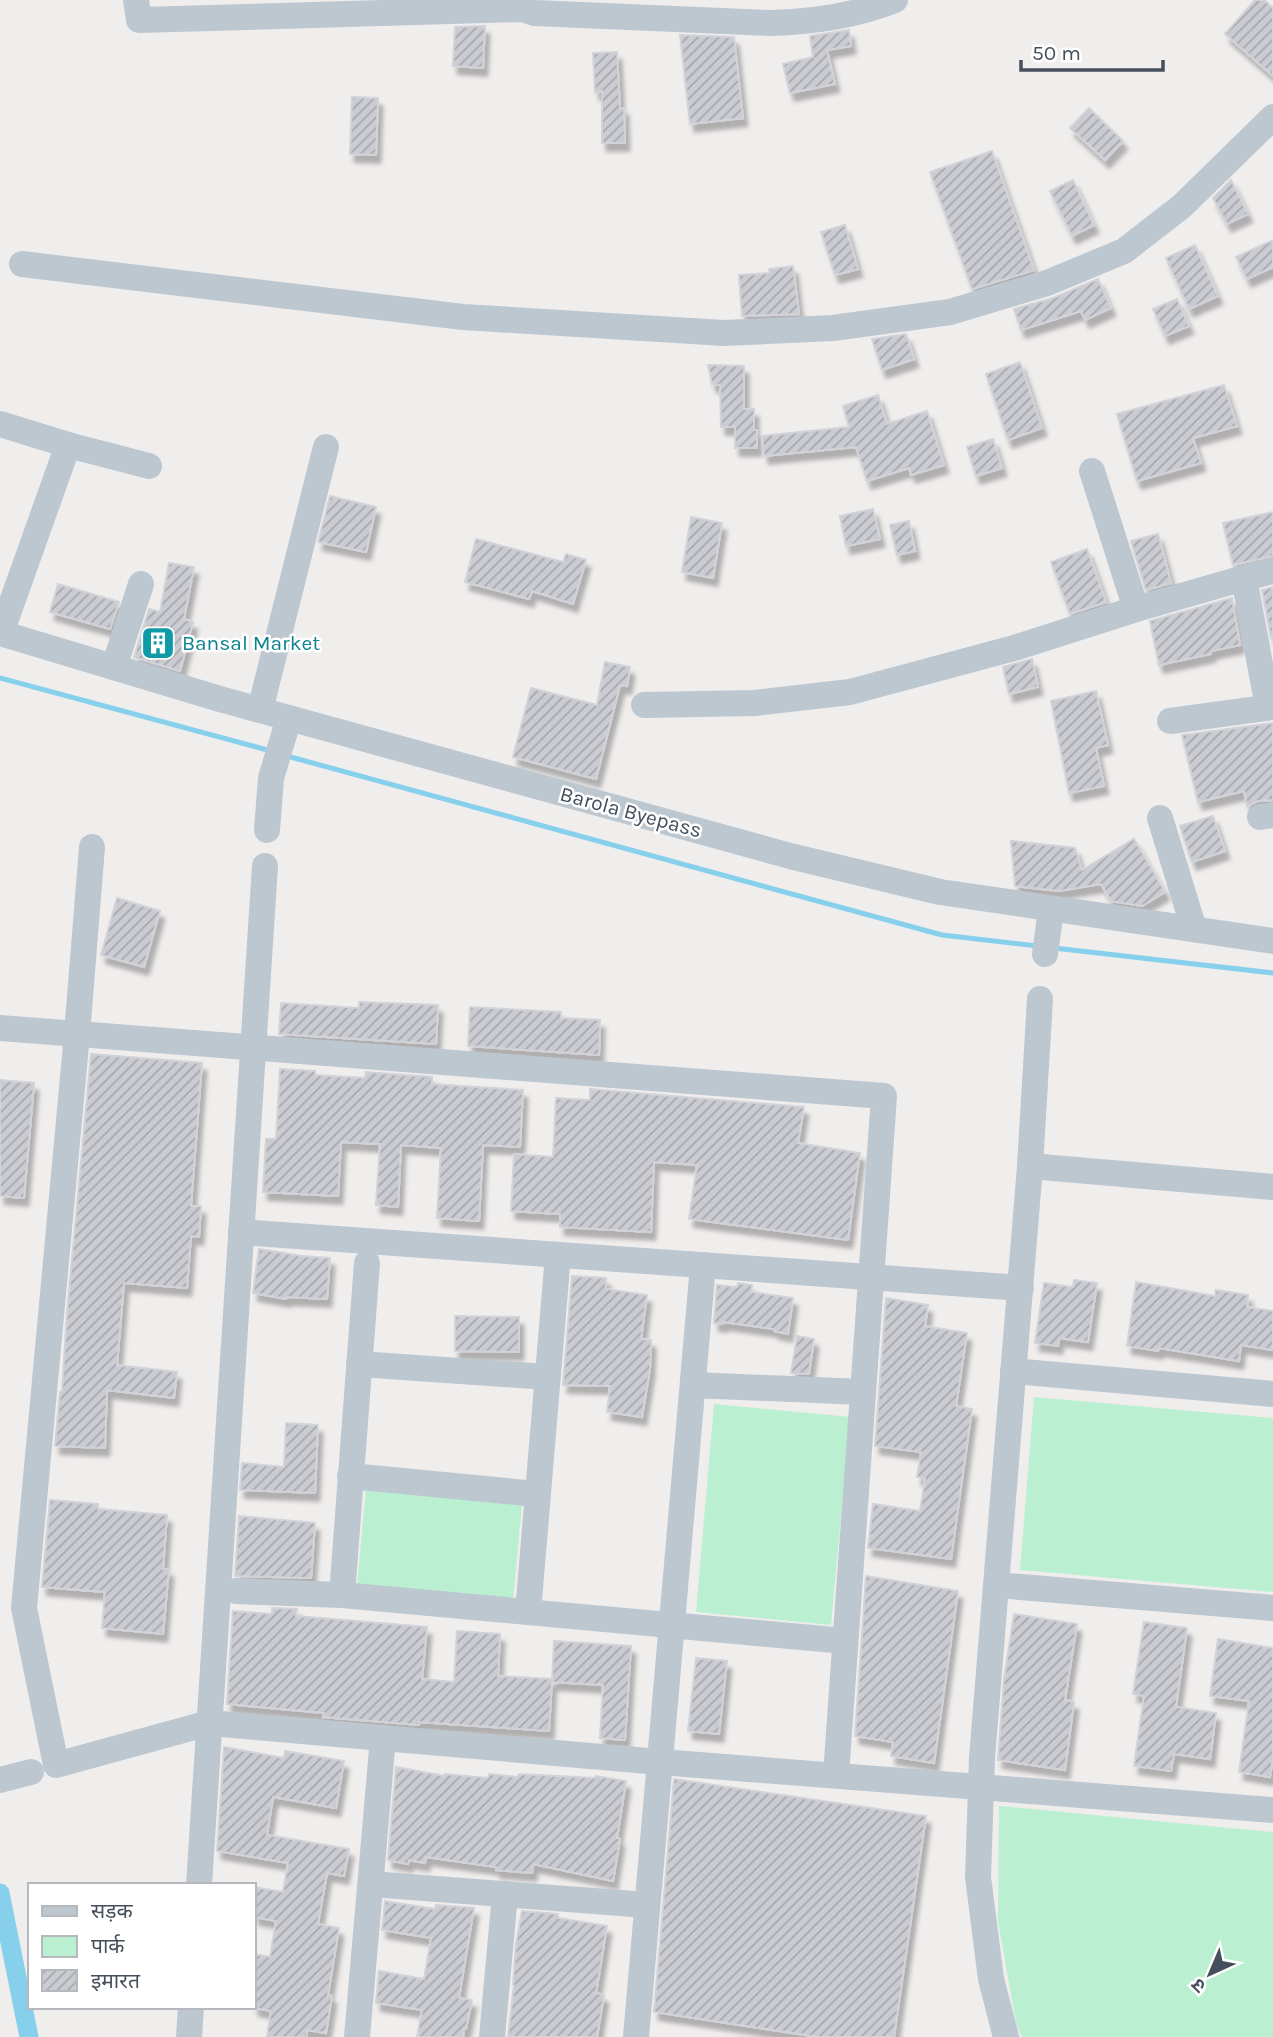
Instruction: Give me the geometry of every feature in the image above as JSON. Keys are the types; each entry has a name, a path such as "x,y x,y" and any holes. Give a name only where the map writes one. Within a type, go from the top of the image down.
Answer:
{"street":[{"path":"136,0 139,20 522,9 534,13 770,23 805,22 869,10 895,0"},
{"path":"23,264 463,317 724,334 833,328 950,312 1046,283 1124,251 1182,206 1273,117"},
{"path":"0,424 68,446 149,466"},
{"path":"1,633 68,446"},
{"path":"260,710 326,447"},
{"path":"1092,471 1136,609"},
{"path":"644,705 755,703 850,692 1014,648 1136,609 1273,572"},
{"path":"1170,721 1270,707 1244,578"},
{"path":"114,667 141,584"},
{"name":"Barola Byepass","path":"1,633 260,710 287,726 790,856 940,892 1273,941"},
{"path":"267,830 271,778 287,726"},
{"path":"1160,818 1194,929"},
{"path":"92,847 24,1608 56,1765 209,1723 660,1762 1273,1810"},
{"path":"198,1883 265,866"},
{"path":"1045,954 1051,909"},
{"path":"1006,2037 992,1979 978,1877 981,1787 1021,1288 1040,999"},
{"path":"0,1028 884,1096 835,1775"},
{"path":"1030,1166 1273,1187"},
{"path":"241,1232 1021,1288"},
{"path":"528,1612 558,1255"},
{"path":"342,1595 367,1263"},
{"path":"636,2037 703,1265"},
{"path":"359,1364 547,1377"},
{"path":"1013,1371 1273,1394"},
{"path":"693,1385 863,1392"},
{"path":"351,1476 537,1494"},
{"path":"997,1585 1273,1608"},
{"path":"236,1591 342,1595 845,1641"},
{"path":"357,2037 383,1738"},
{"path":"0,1780 31,1772"},
{"path":"371,1884 647,1905"},
{"path":"492,2037 505,1894"},
{"path":"189,2037 191,2009"}],"green space":[{"path":"1034,1397 1273,1418 1273,1592 1020,1570"},
{"path":"714,1404 850,1417 831,1625 696,1612"},
{"path":"366,1489 522,1504 513,1601 357,1586"},
{"path":"999,1806 1273,1832 1273,2037 1022,2037 1016,2023 998,1921"}],"building":[{"path":"1255,0 1264,0 1273,8 1273,76 1225,34"},
{"path":"485,26 483,68 453,66 455,27"},
{"path":"849,30 851,46 827,50 835,84 790,93 783,64 813,57 810,36"},
{"path":"680,35 734,37 743,118 690,124"},
{"path":"617,52 625,143 602,143 602,91 595,92 593,53"},
{"path":"352,97 378,98 376,155 350,154"},
{"path":"1089,108 1123,141 1105,160 1070,128"},
{"path":"992,151 1034,270 972,289 930,172"},
{"path":"1073,180 1094,225 1072,236 1050,191"},
{"path":"1231,180 1248,214 1227,224 1213,198"},
{"path":"845,225 858,269 835,275 821,232"},
{"path":"1273,240 1273,267 1247,279 1236,257"},
{"path":"1195,245 1218,296 1189,309 1166,258"},
{"path":"793,266 799,314 742,316 739,275 770,273 769,269"},
{"path":"1098,279 1111,308 1085,320 1081,311 1021,330 1014,309 1053,298"},
{"path":"1177,299 1189,326 1165,336 1153,309"},
{"path":"906,334 914,359 882,370 872,339"},
{"path":"1020,362 1042,428 1008,440 986,374"},
{"path":"708,365 744,366 744,409 754,409 757,448 735,448 735,427 721,427 720,385 712,384"},
{"path":"1224,385 1237,426 1193,438 1201,463 1137,481 1117,414"},
{"path":"878,395 887,424 927,411 944,465 911,475 909,468 867,481 856,447 764,456 762,436 849,427 843,406"},
{"path":"993,439 1002,468 976,476 967,447"},
{"path":"330,496 376,507 366,552 318,542"},
{"path":"873,509 880,539 846,546 840,516"},
{"path":"1273,512 1273,556 1233,565 1223,523"},
{"path":"691,517 722,523 713,578 682,572"},
{"path":"909,521 915,551 897,555 890,525"},
{"path":"1158,534 1171,583 1146,590 1131,541"},
{"path":"476,539 563,562 566,554 586,560 573,604 532,591 529,599 465,582"},
{"path":"1087,549 1106,602 1070,614 1051,562"},
{"name":"Bansal Market","path":"169,563 194,567 184,619 193,622 180,671 134,657 149,609 160,612"},
{"path":"58,584 119,602 110,629 50,612"},
{"path":"1273,587 1273,638 1271,638 1262,590"},
{"path":"1232,598 1240,645 1159,665 1150,621"},
{"path":"1032,659 1038,687 1009,694 1003,667"},
{"path":"605,662 630,667 627,686 620,685 596,779 513,757 531,688 597,705"},
{"path":"1096,691 1108,745 1096,748 1104,786 1069,793 1051,701"},
{"path":"1273,723 1273,800 1258,801 1247,806 1244,791 1198,802 1182,735"},
{"path":"1213,816 1225,851 1192,862 1180,826"},
{"path":"1134,839 1165,892 1142,906 1111,901 1101,884 1059,891 1015,886 1011,841 1075,848 1082,870"},
{"path":"117,898 160,911 144,967 101,955"},
{"path":"359,1002 438,1005 436,1044 279,1034 281,1003 359,1008"},
{"path":"470,1007 561,1012 561,1018 600,1020 599,1055 468,1046"},
{"path":"91,1054 202,1063 191,1206 201,1206 199,1237 191,1236 187,1288 124,1283 117,1365 177,1372 174,1398 107,1390 105,1448 55,1446"},
{"path":"280,1069 315,1071 315,1075 365,1078 366,1072 432,1077 432,1084 523,1090 520,1147 483,1145 479,1221 437,1218 441,1148 401,1145 398,1207 376,1205 380,1144 341,1142 338,1196 263,1192 266,1139 276,1139"},
{"path":"0,1080 34,1083 24,1198 0,1196"},
{"path":"590,1089 804,1107 798,1143 860,1153 848,1240 689,1219 697,1165 654,1162 651,1232 560,1227 560,1214 511,1211 514,1154 553,1157 556,1098 590,1100"},
{"path":"259,1249 330,1258 327,1299 286,1299 253,1293"},
{"path":"572,1276 606,1278 606,1289 647,1295 641,1339 651,1340 650,1369 642,1417 607,1412 610,1386 563,1385"},
{"path":"1074,1280 1097,1283 1088,1342 1059,1338 1058,1346 1035,1343 1044,1283 1073,1287"},
{"path":"1136,1282 1215,1296 1216,1290 1248,1295 1247,1307 1273,1311 1273,1350 1241,1345 1239,1361 1159,1348 1158,1351 1127,1346"},
{"path":"738,1283 752,1285 751,1292 793,1298 788,1334 774,1329 714,1323 717,1285 737,1287"},
{"path":"886,1298 928,1305 925,1326 967,1333 956,1406 972,1409 951,1559 868,1548 873,1504 920,1511 925,1478 917,1477 921,1452 875,1446"},
{"path":"455,1316 519,1317 519,1352 455,1351"},
{"path":"797,1336 814,1339 809,1374 791,1373"},
{"path":"286,1423 318,1425 315,1493 240,1490 242,1463 284,1467"},
{"path":"50,1500 98,1504 98,1509 167,1515 163,1569 169,1569 163,1634 102,1628 105,1592 42,1587"},
{"path":"239,1516 315,1523 311,1578 235,1576"},
{"path":"866,1576 958,1591 934,1763 891,1756 893,1742 855,1736"},
{"path":"272,1608 297,1609 296,1616 427,1627 422,1679 454,1682 457,1631 500,1634 498,1676 552,1679 549,1731 323,1717 324,1713 227,1704 233,1611 272,1614"},
{"path":"1014,1614 1077,1624 1065,1700 1074,1702 1065,1770 998,1760 1004,1679"},
{"path":"1144,1622 1187,1628 1176,1707 1216,1713 1210,1759 1174,1754 1171,1771 1134,1766 1144,1696 1133,1694"},
{"path":"1218,1639 1273,1648 1273,1756 1270,1777 1239,1772 1249,1701 1210,1696"},
{"path":"554,1641 631,1646 625,1740 600,1738 603,1685 552,1682"},
{"path":"696,1658 727,1661 719,1734 688,1731"},
{"path":"224,1747 284,1758 285,1751 344,1761 336,1808 273,1797 267,1835 349,1849 344,1876 327,1873 318,1924 339,1928 328,1995 332,1996 326,2033 307,2030 307,2037 267,2037 271,2011 256,2008 256,1954 270,1957 276,1921 256,1917 256,1887 283,1892 288,1863 217,1851"},
{"path":"396,1767 445,1776 596,1776 626,1781 613,1881 533,1864 532,1873 496,1870 496,1867 426,1857 425,1863 409,1860 408,1864 388,1860"},
{"path":"674,1779 926,1816 894,2037 818,2037 654,2012"},
{"path":"385,1901 435,1909 436,1905 474,1908 459,1998 472,2000 463,2037 417,2037 422,2010 376,2003 379,1971 424,1979 431,1938 382,1930"},
{"path":"522,1911 558,1914 558,1918 607,1926 596,1993 604,1995 597,2037 508,2037 516,1944"}],"waterway":[{"path":"0,678 271,751"},
{"path":"287,756 942,935 1037,946"},
{"path":"1054,948 1273,973"},
{"path":"0,1893 29,2037"}],"place":[{"name":"Bansal Market","path":"158,643"}]}
